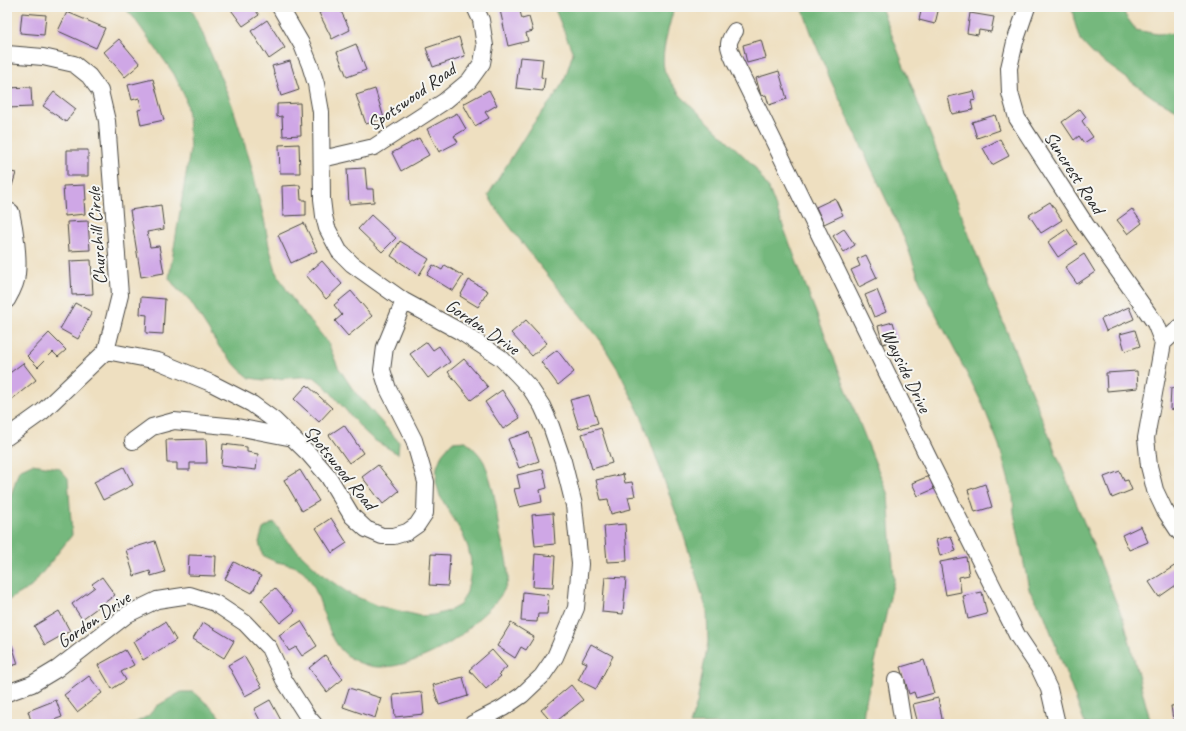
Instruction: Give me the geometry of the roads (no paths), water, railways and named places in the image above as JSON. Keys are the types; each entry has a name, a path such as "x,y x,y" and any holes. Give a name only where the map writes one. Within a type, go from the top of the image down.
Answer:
{"street":[{"name":"Gordon Drive","path":"280,7 302,45 314,78 322,112 322,199 324,216 327,228 339,251 352,264 404,301 461,332 501,358 530,388 542,406 551,426 563,461 574,505 580,564 576,608 555,657 542,676 522,695 503,708 472,724"},
{"name":"Spotswood Road","path":"322,159 374,147 444,101 469,81 482,63 485,46 481,20 475,7"},
{"name":"Suncrest Road","path":"1027,7 1015,42 1009,68 1010,92 1017,118 1086,226 1155,323 1163,343"},
{"name":"Wayside Drive","path":"735,31 729,40 729,49 734,60 939,480 1017,635 1040,668 1050,689 1057,724"},
{"name":"Churchill Circle","path":"7,54 43,57 74,64 88,76 100,91 107,121 120,295 106,351"},
{"path":"7,300 12,292 17,275 14,223 11,212"},
{"name":"Spotswood Road","path":"106,351 158,361 211,383 252,404 274,420 309,454 328,476 352,516 366,529 382,536 394,536 407,532 416,525 425,513 426,482 414,440 388,389 382,370 385,347 404,301"},
{"path":"1179,328 1163,343 1146,438 1149,466 1155,490 1164,509 1179,532"},
{"path":"7,438 42,412 106,351"},
{"path":"133,441 152,427 174,421 237,427 294,438"},
{"name":"Gordon Drive","path":"7,693 32,684 57,669 128,614 157,600 190,595 215,603 245,623 255,633 269,648 284,680 307,716 314,724"},
{"path":"896,680 903,724"}]}
